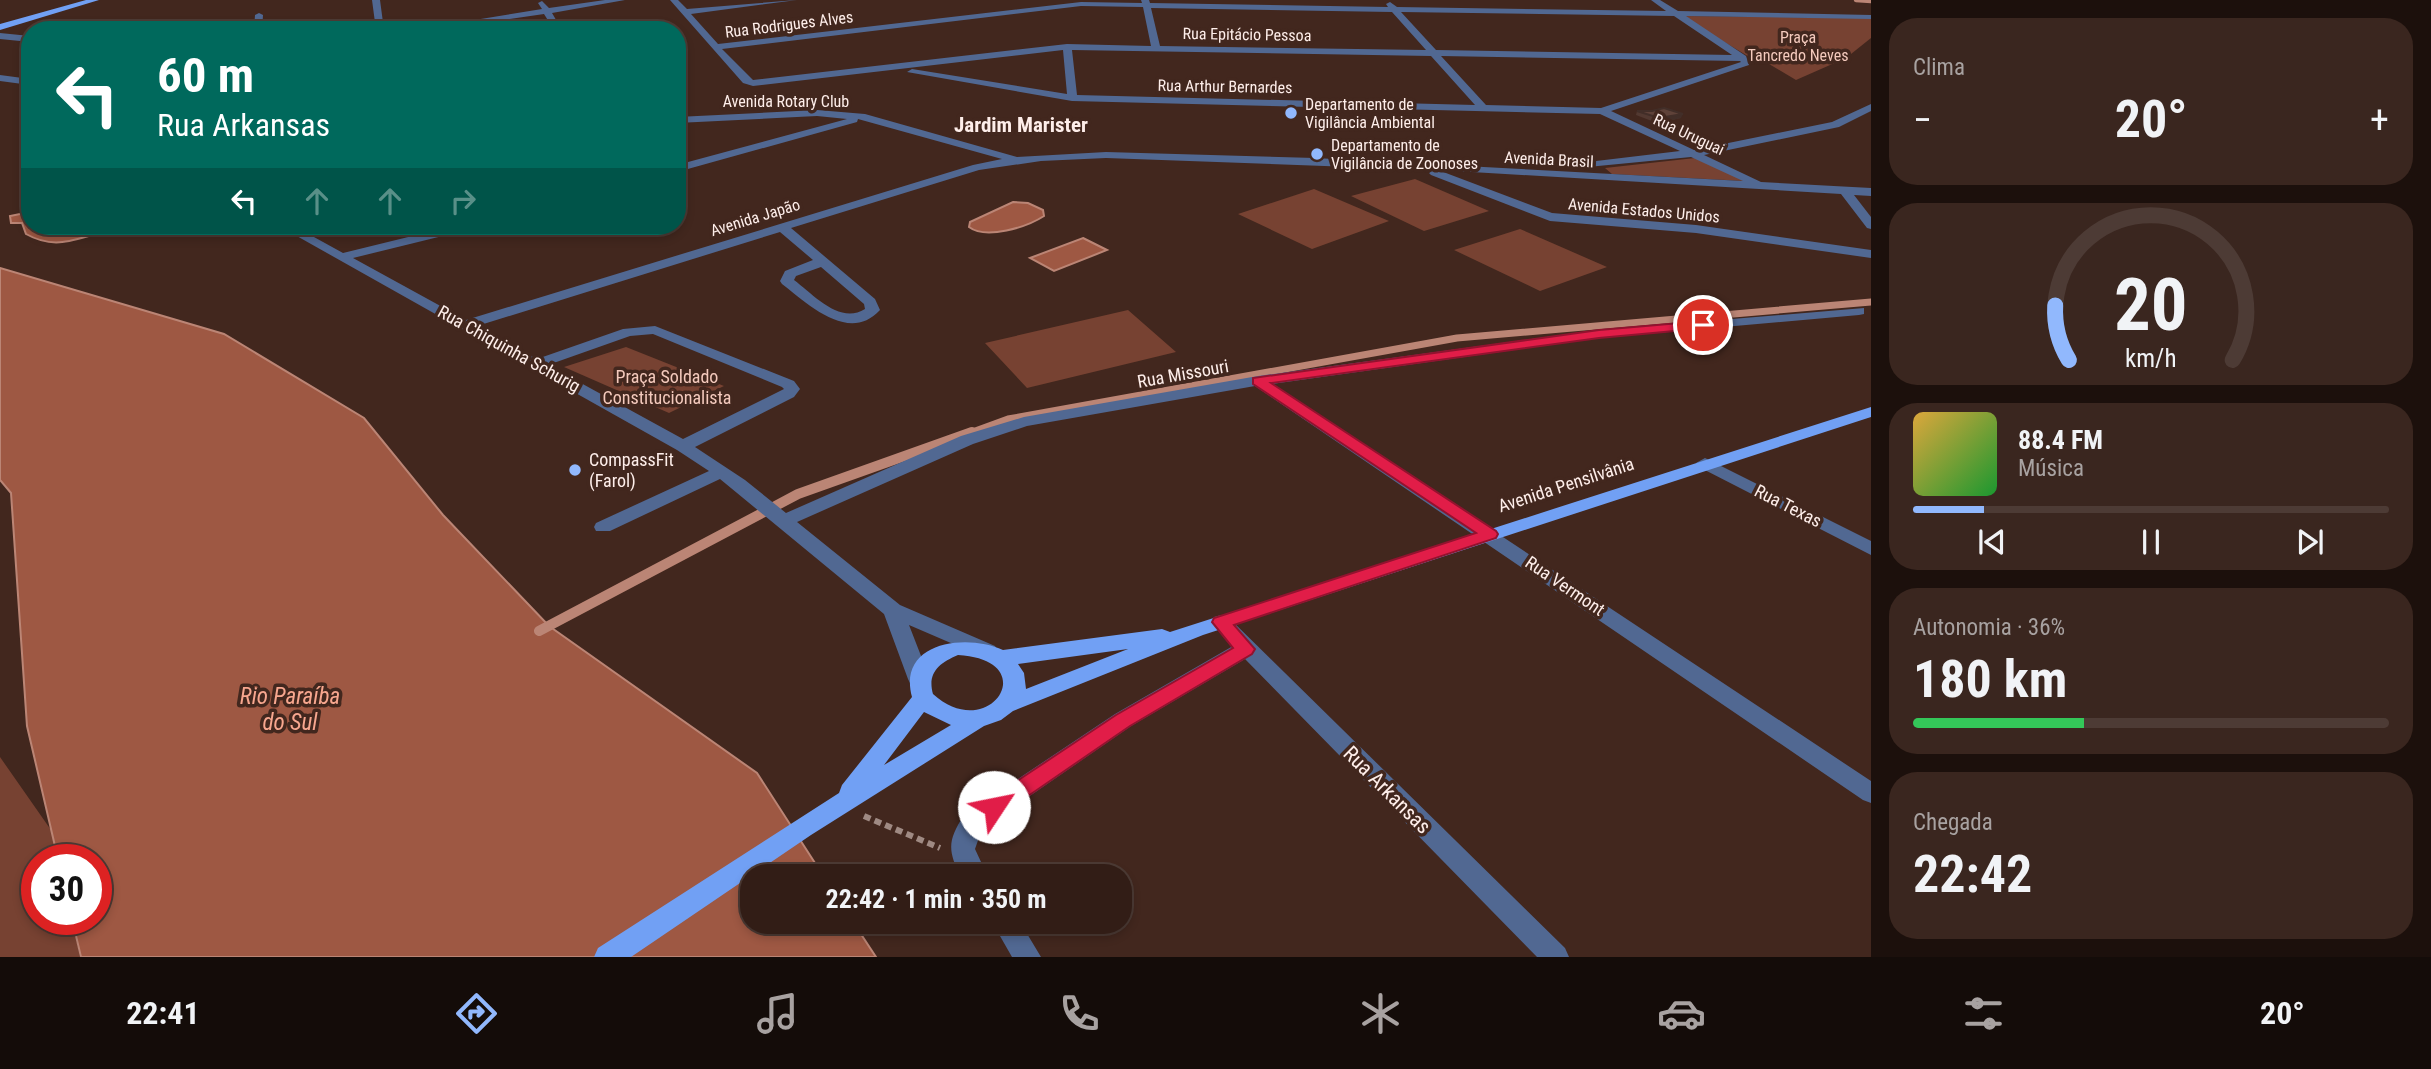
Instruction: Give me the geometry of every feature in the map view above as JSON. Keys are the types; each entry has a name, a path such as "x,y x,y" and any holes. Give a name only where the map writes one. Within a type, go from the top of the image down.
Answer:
{"main road":[{"path":"0,25 79,0"},
{"path":"0,25 95,0"},
{"name":"Avenida Pensilvânia","path":"608,957 838,805 975,720 988,717 1007,705 1196,630 1705,463 1871,412"},
{"name":"Avenida Pensilvânia","path":"838,805 879,758 921,689 923,668 943,652 974,648 995,654 1116,645 1196,630"},
{"path":"995,654 1015,675 1016,686 1007,705"},
{"path":"921,689 944,716 975,720"}],"street":[{"path":"376,0 379,21"},
{"path":"541,0 553,21"},
{"path":"475,21 621,0"},
{"path":"674,0 716,47"},
{"path":"685,12 793,0"},
{"path":"1016,0 1045,7"},
{"path":"1387,0 1483,108"},
{"path":"1655,0 1744,61"},
{"path":"1146,3 1156,48"},
{"name":"Rua Rodrigues Alves","path":"716,47 1081,4 1871,17"},
{"path":"259,15 259,21"},
{"path":"0,36 21,38"},
{"name":"Rua Epitácio Pessoa","path":"716,47 746,81 753,83 1067,47 1744,61"},
{"path":"1067,47 1072,99"},
{"path":"1602,111 1744,61"},
{"name":"Rua Arthur Bernardes","path":"891,68 1072,99 1602,111"},
{"path":"0,78 21,81"},
{"name":"Avenida Estados Unidos","path":"1522,173 1696,153 1835,125 1871,107"},
{"name":"Rua Uruguai","path":"1602,111 1763,186"},
{"name":"Avenida Rotary Club","path":"686,120 817,113 865,117 907,126 1016,159"},
{"path":"686,167 865,117"},
{"name":"Avenida Brasil","path":"1016,159 1072,156 1288,160 1871,192"},
{"name":"Avenida Japão","path":"466,325 978,167 1016,159"},
{"name":"Avenida Estados Unidos","path":"1422,167 1550,217 1696,229 1871,254"},
{"path":"1844,190 1871,225"},
{"path":"782,227 870,302 873,310 858,319 839,318 787,281 790,274 821,262"},
{"name":"Rua Chiquinha Schurig","path":"301,235 683,446 739,484 893,610 995,654"},
{"path":"341,257 430,235"},
{"name":"Rua Missouri","path":"779,517 998,428 1258,381 1599,334 1858,311"},
{"path":"537,364 628,332 654,330 788,384 792,388 788,394 683,446"},
{"name":"Rua Vermont","path":"1258,381 1490,534 1871,793"},
{"name":"Rua Texas","path":"1705,463 1871,549"},
{"path":"603,527 721,472"},
{"path":"893,610 921,689"},
{"name":"Rua Arkansas","path":"1221,622 1555,957"},
{"path":"968,864 961,839 973,822 1123,720 1245,649"},
{"path":"1012,934 1027,957"}],"path":[{"path":"838,805 963,864"}],"green space":[{"name":"Praça Tancredo Neves","path":"1681,16 1871,18 1871,38 1846,58 1796,80 1769,64 1761,64"},
{"path":"1695,158 1745,181 1612,174 1605,168"},
{"path":"1415,179 1489,211 1424,231 1351,196"},
{"path":"1314,189 1389,221 1312,249 1238,214"},
{"path":"1520,229 1607,267 1540,291 1454,250"},
{"path":"1128,310 1176,352 1027,388 985,343"},
{"name":"Praça Soldado Constitucionalista","path":"626,347 724,386 669,413 564,367"},
{"path":"0,757 51,830 54,844 21,844 21,935 75,935 80,957 0,957"}],"water":[{"path":"1013,202 1028,203 1043,210 1044,216 1017,228 996,232 976,231 969,227 970,222"},
{"path":"21,214 21,223 11,223 10,216"},
{"path":"28,235 91,235 60,242"},
{"path":"1083,238 1107,250 1054,271 1030,258"},
{"name":"Rio Paraíba do Sul","path":"0,268 224,334 364,418 443,515 549,626 757,773 816,864 740,864 740,934 861,934 876,957 81,957 76,935 112,935 112,844 55,844 27,726 11,493 0,480"}],"building":[{"path":"1664,108 1683,114 1659,118 1637,111 1652,111"}],"waterway":[{"path":"1856,0 1871,1"},
{"path":"967,434 1008,419 1457,338 1871,302"},
{"path":"539,631 798,494 972,432"}],"place":[{"name":"Departamento de Vigilância Ambiental","path":"1291,113"},
{"name":"Departamento de Vigilância de Zoonoses","path":"1317,154"},
{"name":"CompassFit (Farol)","path":"575,470"}],"district":[{"name":"Jardim Marister","path":"1021,125"}],"route":[{"path":"994,807 1123,720 1245,649 1221,622 1490,534 1258,381 1599,334 1703,325"}]}
